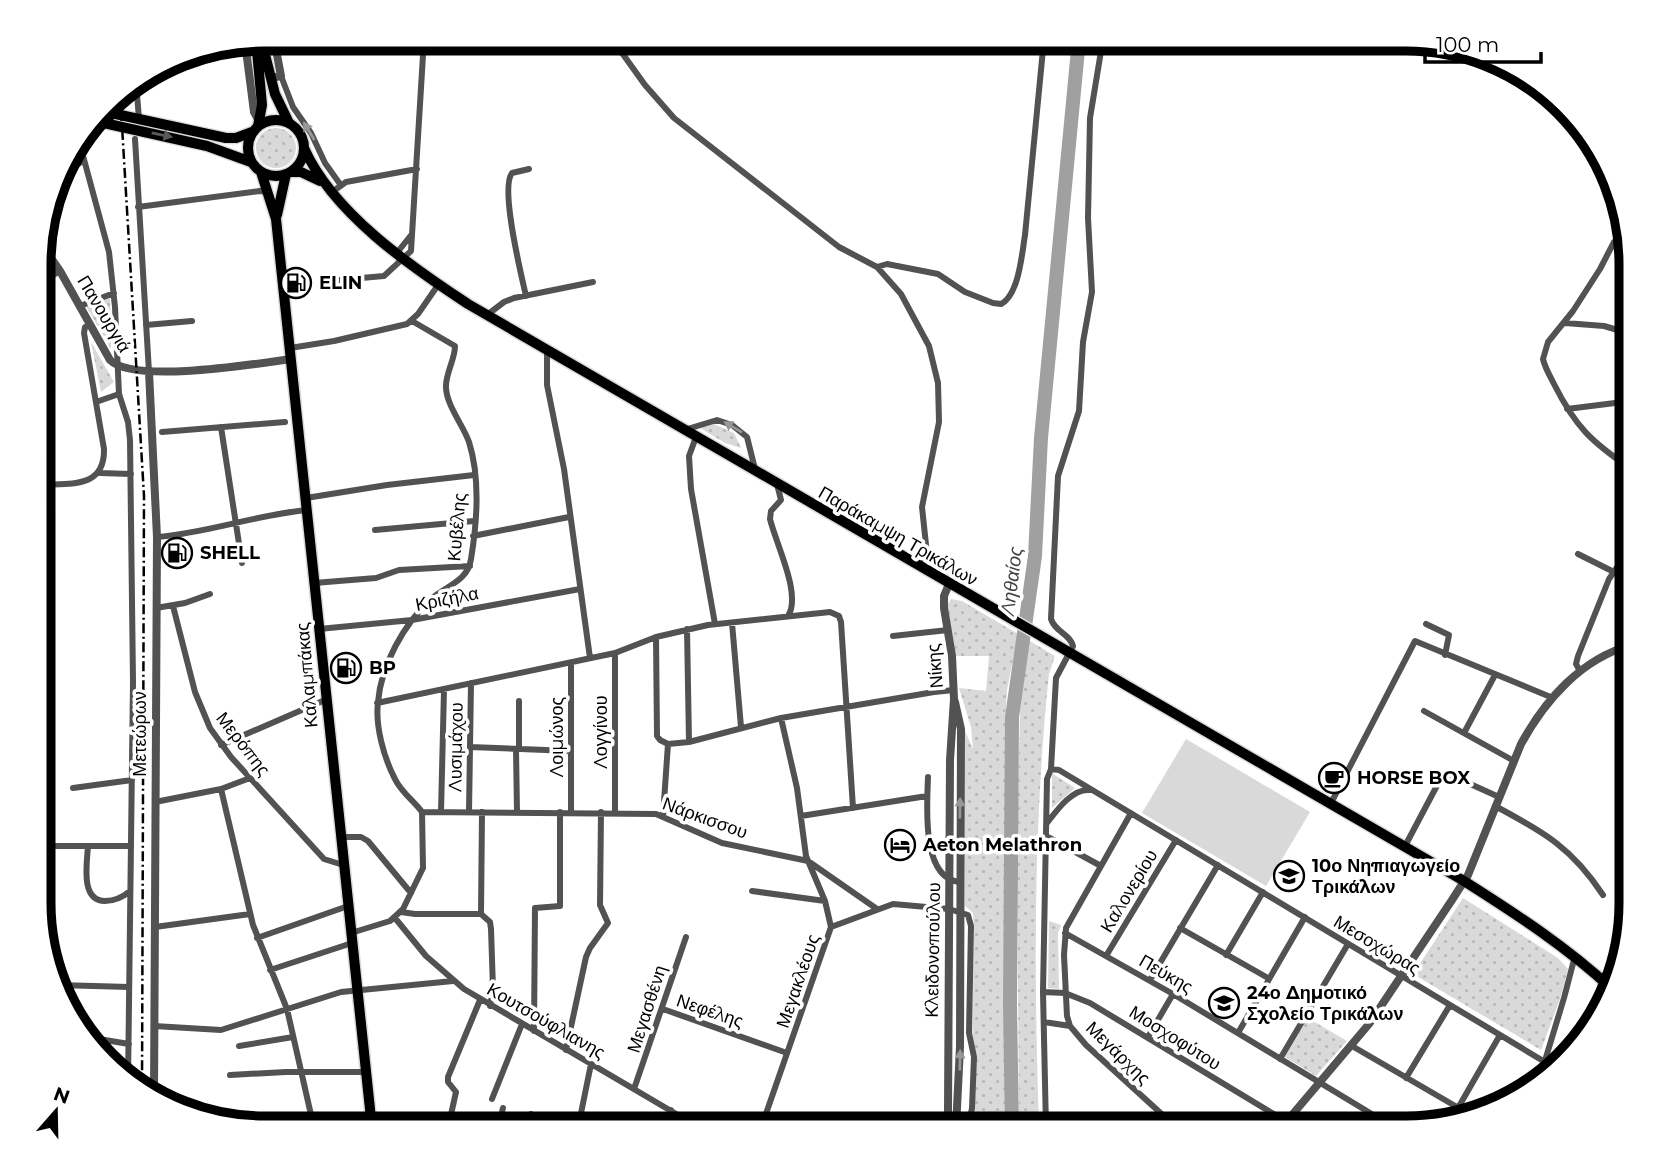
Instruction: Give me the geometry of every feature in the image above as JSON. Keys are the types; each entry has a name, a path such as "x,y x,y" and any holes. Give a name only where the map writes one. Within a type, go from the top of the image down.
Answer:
{"main road":[{"path":"251,162 247,147 257,126 262,105 260,51"},
{"path":"104,123 198,143 251,162 261,172 275,176 289,173 299,163 304,148 300,134 289,124 281,110 276,77 264,51"},
{"path":"114,113 226,138 236,138 273,120 289,124"},
{"name":"Παράκαμψη Τρικάλων","path":"304,148 323,183 365,226 400,257 438,285 695,437 1464,881 1575,956 1604,982"},
{"name":"Καλαμπάκας","path":"261,172 276,219 370,1116"},
{"name":"Παράκαμψη Τρικάλων","path":"289,173 301,172 323,183"},
{"name":"Καλαμπάκας","path":"276,219 289,173"}],"street":[{"path":"275,51 276,77 340,184"},
{"path":"327,281 384,276 400,257 412,234 423,51"},
{"path":"621,51 661,105 690,132 839,247 877,267 901,294 929,346 936,368 939,422 922,507 927,554 921,568"},
{"path":"877,267 887,264 938,274 965,292 993,303 1001,304 1010,298 1025,235 1043,51"},
{"path":"1046,1116 1043,992 1047,777 1051,769 1055,687 1065,651 1073,643 1055,628 1051,619 1057,494 1059,468 1079,411 1083,342 1093,292 1088,218 1090,118 1101,51"},
{"path":"246,52 257,126"},
{"path":"137,93 139,119"},
{"path":"135,139 149,372"},
{"path":"83,153 107,242 114,293 120,394 129,426 132,780 128,1066"},
{"path":"75,167 85,160"},
{"path":"332,192 340,184 416,169"},
{"path":"526,296 511,222 508,180 512,173 529,169"},
{"path":"138,207 268,192"},
{"path":"1618,240 1565,323 1548,342 1543,359 1567,409 1587,436 1619,461"},
{"name":"Πανουργιά","path":"51,259 110,360 118,366"},
{"path":"51,276 60,271"},
{"path":"487,315 504,302 593,282"},
{"path":"118,366 149,372 291,354 334,341 400,327 412,321 438,285"},
{"path":"80,306 114,293"},
{"path":"146,325 192,321"},
{"name":"Κυβέλης","path":"412,321 455,346 446,387 469,442 474,475 470,566 461,579 434,597 412,620 393,653 377,703 383,744 394,779 422,812"},
{"path":"1565,323 1604,326 1619,330"},
{"path":"90,325 85,327 84,333 104,456 100,473"},
{"path":"547,351 547,385 565,469 569,517 590,658"},
{"name":"Μετεώρων","path":"149,372 157,537 154,1086"},
{"path":"96,402 120,394"},
{"path":"1567,409 1619,402"},
{"path":"684,430 720,420 732,425 747,437 755,471"},
{"path":"162,432 285,422"},
{"path":"221,427 242,563"},
{"path":"695,437 689,457 691,489 715,624"},
{"path":"51,484 87,480 100,473 131,474"},
{"path":"306,498 474,475"},
{"path":"777,484 781,500 771,511 770,519 793,594 793,607 788,616"},
{"path":"157,537 307,510"},
{"path":"473,536 569,517"},
{"path":"375,530 474,520"},
{"path":"1578,554 1614,572"},
{"path":"1580,671 1576,664 1578,656 1605,588 1619,565"},
{"path":"314,583 376,578 399,570 470,566"},
{"name":"Νίκης","path":"949,584 944,602 952,656 954,695"},
{"name":"Κριζήλα","path":"319,629 412,620 580,589"},
{"path":"156,608 173,606 210,594"},
{"name":"Μερόπης","path":"173,606 198,702 221,745 324,859 343,864"},
{"path":"377,703 615,653 687,629 830,612 839,616 841,622 853,808"},
{"path":"732,623 741,727"},
{"path":"1426,624 1449,635 1446,655"},
{"path":"687,629 689,742"},
{"name":"Νίκης","path":"893,636 948,630"},
{"path":"656,638 657,736 668,744 689,742 741,727 846,706 954,695"},
{"path":"1330,805 1415,641 1553,698"},
{"path":"1292,1116 1352,1046 1464,881 1532,724 1580,671 1619,650"},
{"name":"Λογγίνου","path":"615,653 615,812"},
{"name":"Λοιμώνος","path":"571,663 571,812"},
{"path":"1464,733 1495,675"},
{"name":"Λυσιμάχου","path":"469,812 471,684"},
{"path":"441,812 444,690"},
{"name":"Κλειδονοπούλου","path":"947,1116 950,730 954,695"},
{"name":"Κλειδονοπούλου","path":"954,695 961,729 959,911 965,1034 957,1116"},
{"path":"221,745 325,701"},
{"path":"517,812 519,701"},
{"path":"1424,711 1514,761"},
{"name":"Μεγακλέους","path":"765,1116 831,927 825,901 808,861 796,780 781,718"},
{"path":"663,816 668,744"},
{"path":"470,747 570,751"},
{"name":"Μεσοχώρας","path":"1051,769 1059,770 1545,1062"},
{"path":"1404,848 1446,773 1499,797"},
{"path":"928,777 930,850 944,877 949,881 960,882"},
{"path":"155,802 221,789 250,778"},
{"path":"73,788 132,780"},
{"path":"221,789 257,938 287,1009 311,1116"},
{"path":"1046,824 1066,801 1083,790 1092,790"},
{"path":"801,816 927,796"},
{"path":"1495,806 1535,827 1561,845 1577,859 1603,895"},
{"path":"270,970 351,938 395,918 401,912 424,864 422,812"},
{"name":"Νάρκισσου","path":"422,812 650,813 663,816 722,844 808,861 877,909"},
{"path":"481,914 482,812"},
{"path":"534,1031 535,908 560,906 560,812"},
{"path":"566,1049 586,957 608,923 600,905 601,812"},
{"path":"1065,933 1069,921 1131,813"},
{"path":"1046,836 1101,866"},
{"path":"340,837 361,837 368,841 411,893"},
{"name":"Καλονερίου","path":"1106,956 1176,840"},
{"path":"51,846 131,846"},
{"path":"88,846 87,876 92,898 98,901 114,901 131,891"},
{"path":"1150,980 1217,865"},
{"path":"752,891 825,901"},
{"path":"1226,955 1263,892"},
{"path":"831,927 893,904 959,911"},
{"path":"257,938 348,906"},
{"path":"401,912 481,914 490,922 493,989 490,1006"},
{"path":"155,927 250,914"},
{"name":"Κουτσούφλιανης","path":"395,918 420,949 453,981 490,1006 681,1116"},
{"path":"1237,1033 1304,918"},
{"path":"1180,928 1268,978"},
{"name":"Πεύκης","path":"1065,933 1150,980 1373,1116"},
{"name":"Μεγάρχης","path":"1065,933 1065,993 1070,1026 1086,1045 1163,1116"},
{"name":"Μεγασθένη","path":"634,1089 685,937"},
{"path":"1279,1059 1348,944"},
{"path":"1544,1065 1575,956"},
{"path":"154,1026 221,1030 341,992 453,981"},
{"path":"67,985 129,987"},
{"name":"Μοσχοφύτου","path":"1043,992 1065,993 1090,1003 1270,1116"},
{"path":"1148,1037 1173,994"},
{"path":"451,1116 456,1092 448,1083 448,1077 480,999"},
{"path":"1406,1077 1450,1005"},
{"name":"Νεφέλης","path":"663,1009 788,1053"},
{"name":"Μεγάρχης","path":"1044,1022 1070,1026"},
{"path":"492,1099 522,1024"},
{"path":"965,1034 974,1057 970,1116"},
{"path":"1352,1046 1458,1108 1500,1035"},
{"path":"239,1046 293,1037"},
{"path":"100,1039 129,1044"},
{"path":"580,1116 591,1064"},
{"path":"230,1075 365,1072"},
{"path":"501,1116 503,1108"},
{"path":"669,1116 671,1110"},
{"path":"1364,1116 1366,1112"}],"shaded area":[{"path":"276,128 290,134 296,148 290,162 276,168 262,162 256,148 262,134"},
{"path":"110,297 111,347 111,349 86,306"},
{"path":"91,342 114,382 101,392"},
{"path":"714,424 734,433 741,448 725,443 700,428"},
{"path":"951,599 962,601 1018,634 1007,690 1005,723 1006,1116 971,1116 974,931 973,913 965,906 965,731 973,749 971,727 959,688 986,691 989,656 956,656 948,604"},
{"path":"1028,640 1055,656 1049,674 1037,844 1039,1116 1019,1116 1017,832 1021,675"},
{"path":"1186,739 1310,812 1266,886 1142,813"},
{"path":"1052,775 1075,788 1052,808"},
{"path":"1463,898 1558,958 1568,969 1541,1050 1413,974"},
{"path":"1049,921 1061,925 1058,933 1059,989 1048,988"},
{"path":"1308,1018 1347,1041 1316,1076 1285,1057"}],"waterway":[{"name":"Ληθαίος","path":"1012,1116 1012,717 1035,556 1041,438 1078,51"}],"railway":[{"path":"121,106 144,496 142,1078"}],"place":[{"name":"ELIN","path":"296,283"},
{"name":"SHELL","path":"177,553"},
{"name":"BP","path":"346,668"},
{"name":"HORSE BOX","path":"1334,778"},
{"name":"Aeton Melathron","path":"900,845"},
{"name":"10ο Νηπιαγωγείο Τρικάλων","path":"1289,876"},
{"name":"24ο Δημοτικό Σχολείο Τρικάλων","path":"1224,1003"}]}
